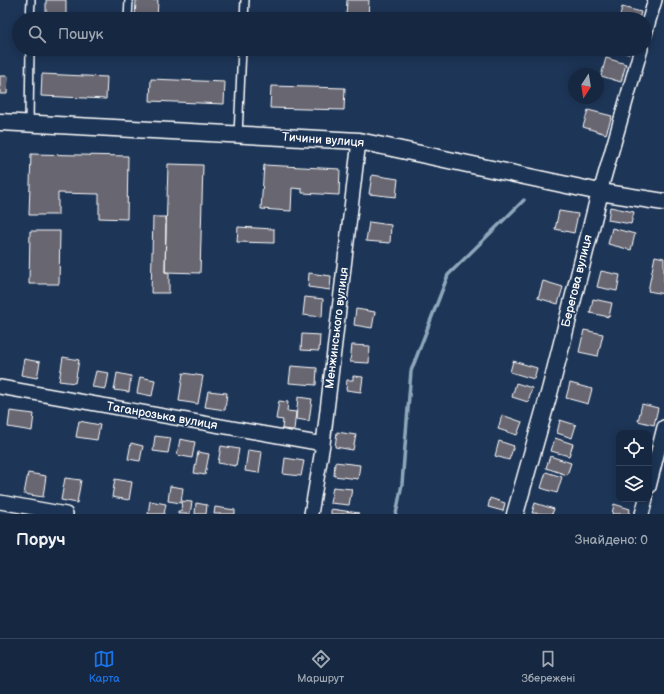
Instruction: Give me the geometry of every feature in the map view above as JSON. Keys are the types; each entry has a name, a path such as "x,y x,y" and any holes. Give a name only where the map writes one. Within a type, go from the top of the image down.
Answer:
{"street":[{"path":"651,12 655,0"},
{"name":"Берегова вулиця","path":"515,514 550,390 600,192 639,56"},
{"name":"Тичини вулиця","path":"0,122 359,141 600,192 664,202"},
{"name":"Менжинського вулиця","path":"311,514 324,444 359,141"},
{"name":"Таганрозька вулиця","path":"0,387 324,444"},
{"path":"652,475 664,427"},
{"path":"0,502 66,514"},
{"path":"642,514 645,502"}],"lane":[{"path":"30,0 30,12"},
{"path":"128,12 129,0"},
{"path":"244,0 244,12"},
{"path":"29,124 30,56"},
{"path":"238,135 242,56"}],"building":[{"path":"46,0 66,0 66,12 46,12"},
{"path":"136,0 158,0 157,12 135,12"},
{"path":"347,0 369,0 368,12 346,12"},
{"path":"622,7 641,12 621,12"},
{"path":"606,58 626,64 621,82 604,77 603,68"},
{"path":"42,74 107,77 106,99 41,96"},
{"path":"0,76 8,76 7,94 0,94"},
{"path":"151,79 225,82 224,104 150,101"},
{"path":"271,86 345,88 344,110 270,108"},
{"path":"588,110 612,116 606,134 583,127"},
{"path":"31,154 128,156 127,219 99,218 99,194 58,193 58,215 29,215"},
{"path":"168,164 203,165 200,273 165,272"},
{"path":"264,165 340,169 339,195 302,193 302,189 292,188 291,211 261,209"},
{"path":"372,175 398,179 396,197 369,194"},
{"path":"610,207 634,212 631,224 608,220"},
{"path":"559,211 578,214 574,233 555,229"},
{"path":"153,217 166,217 165,272 169,273 169,293 151,293"},
{"path":"369,222 391,225 390,243 366,241"},
{"path":"238,227 274,229 274,243 237,242"},
{"path":"612,228 635,234 631,250 608,244"},
{"path":"30,231 60,231 59,284 29,284"},
{"path":"655,256 664,258 664,294 648,291"},
{"path":"601,271 620,275 617,291 597,287"},
{"path":"309,273 331,276 330,290 308,287"},
{"path":"543,281 563,287 558,304 538,298"},
{"path":"305,297 323,299 322,317 303,315"},
{"path":"593,299 612,303 609,317 590,313"},
{"path":"356,309 375,312 372,328 354,325"},
{"path":"584,330 603,334 598,356 579,352"},
{"path":"302,334 320,335 319,351 301,350"},
{"path":"352,345 370,346 369,363 350,362"},
{"path":"63,357 79,360 75,383 59,381"},
{"path":"24,359 40,362 37,378 21,375"},
{"path":"513,361 537,368 534,379 510,372"},
{"path":"291,366 317,368 316,385 289,383"},
{"path":"96,371 109,373 106,389 92,387"},
{"path":"117,373 131,376 129,392 114,390"},
{"path":"183,373 203,376 198,404 179,401"},
{"path":"353,376 363,377 361,392 346,390 347,380 353,380"},
{"path":"140,377 155,380 152,396 137,393"},
{"path":"516,383 532,388 528,402 512,397"},
{"path":"570,383 592,389 588,404 566,398"},
{"path":"208,391 227,393 225,410 205,407"},
{"path":"298,397 312,399 309,421 296,419"},
{"path":"279,401 288,402 287,411 296,412 294,430 282,429 283,420 276,419"},
{"path":"642,404 658,408 654,425 638,421"},
{"path":"10,411 34,414 32,431 8,427"},
{"path":"502,415 522,422 517,435 498,429"},
{"path":"560,420 576,425 572,438 557,433"},
{"path":"79,421 100,425 97,440 76,437"},
{"path":"337,432 356,435 353,450 335,447"},
{"path":"155,436 171,438 168,453 153,451"},
{"path":"555,438 573,444 569,456 551,451"},
{"path":"180,439 195,442 192,458 177,455"},
{"path":"499,441 514,446 509,460 495,456"},
{"path":"131,443 143,446 140,461 128,459"},
{"path":"221,446 239,449 236,466 218,463"},
{"path":"248,450 262,452 259,473 245,471"},
{"path":"198,452 209,454 205,475 194,473"},
{"path":"550,456 571,463 567,475 546,468"},
{"path":"285,458 304,461 301,476 283,474"},
{"path":"335,462 360,465 358,479 334,476"},
{"path":"546,472 562,477 557,493 541,488"},
{"path":"28,473 46,476 43,497 24,494"},
{"path":"65,478 81,480 77,503 61,500"},
{"path":"115,479 132,482 129,500 112,497"},
{"path":"170,486 183,488 181,503 168,501"},
{"path":"333,487 352,489 349,505 330,503"},
{"path":"490,498 505,503 503,511 488,507"},
{"path":"150,501 166,504 164,514 148,514"},
{"path":"182,501 192,502 190,514 178,514 178,511 181,511"},
{"path":"196,503 207,505 206,514 195,514"},
{"path":"535,503 554,509 552,514 532,513"},
{"path":"614,504 630,509 629,514 612,514"},
{"path":"215,507 235,510 235,514 214,514"},
{"path":"331,509 359,513 331,514"}],"waterway":[{"path":"396,514 402,484 411,371 448,275 524,200"}]}
